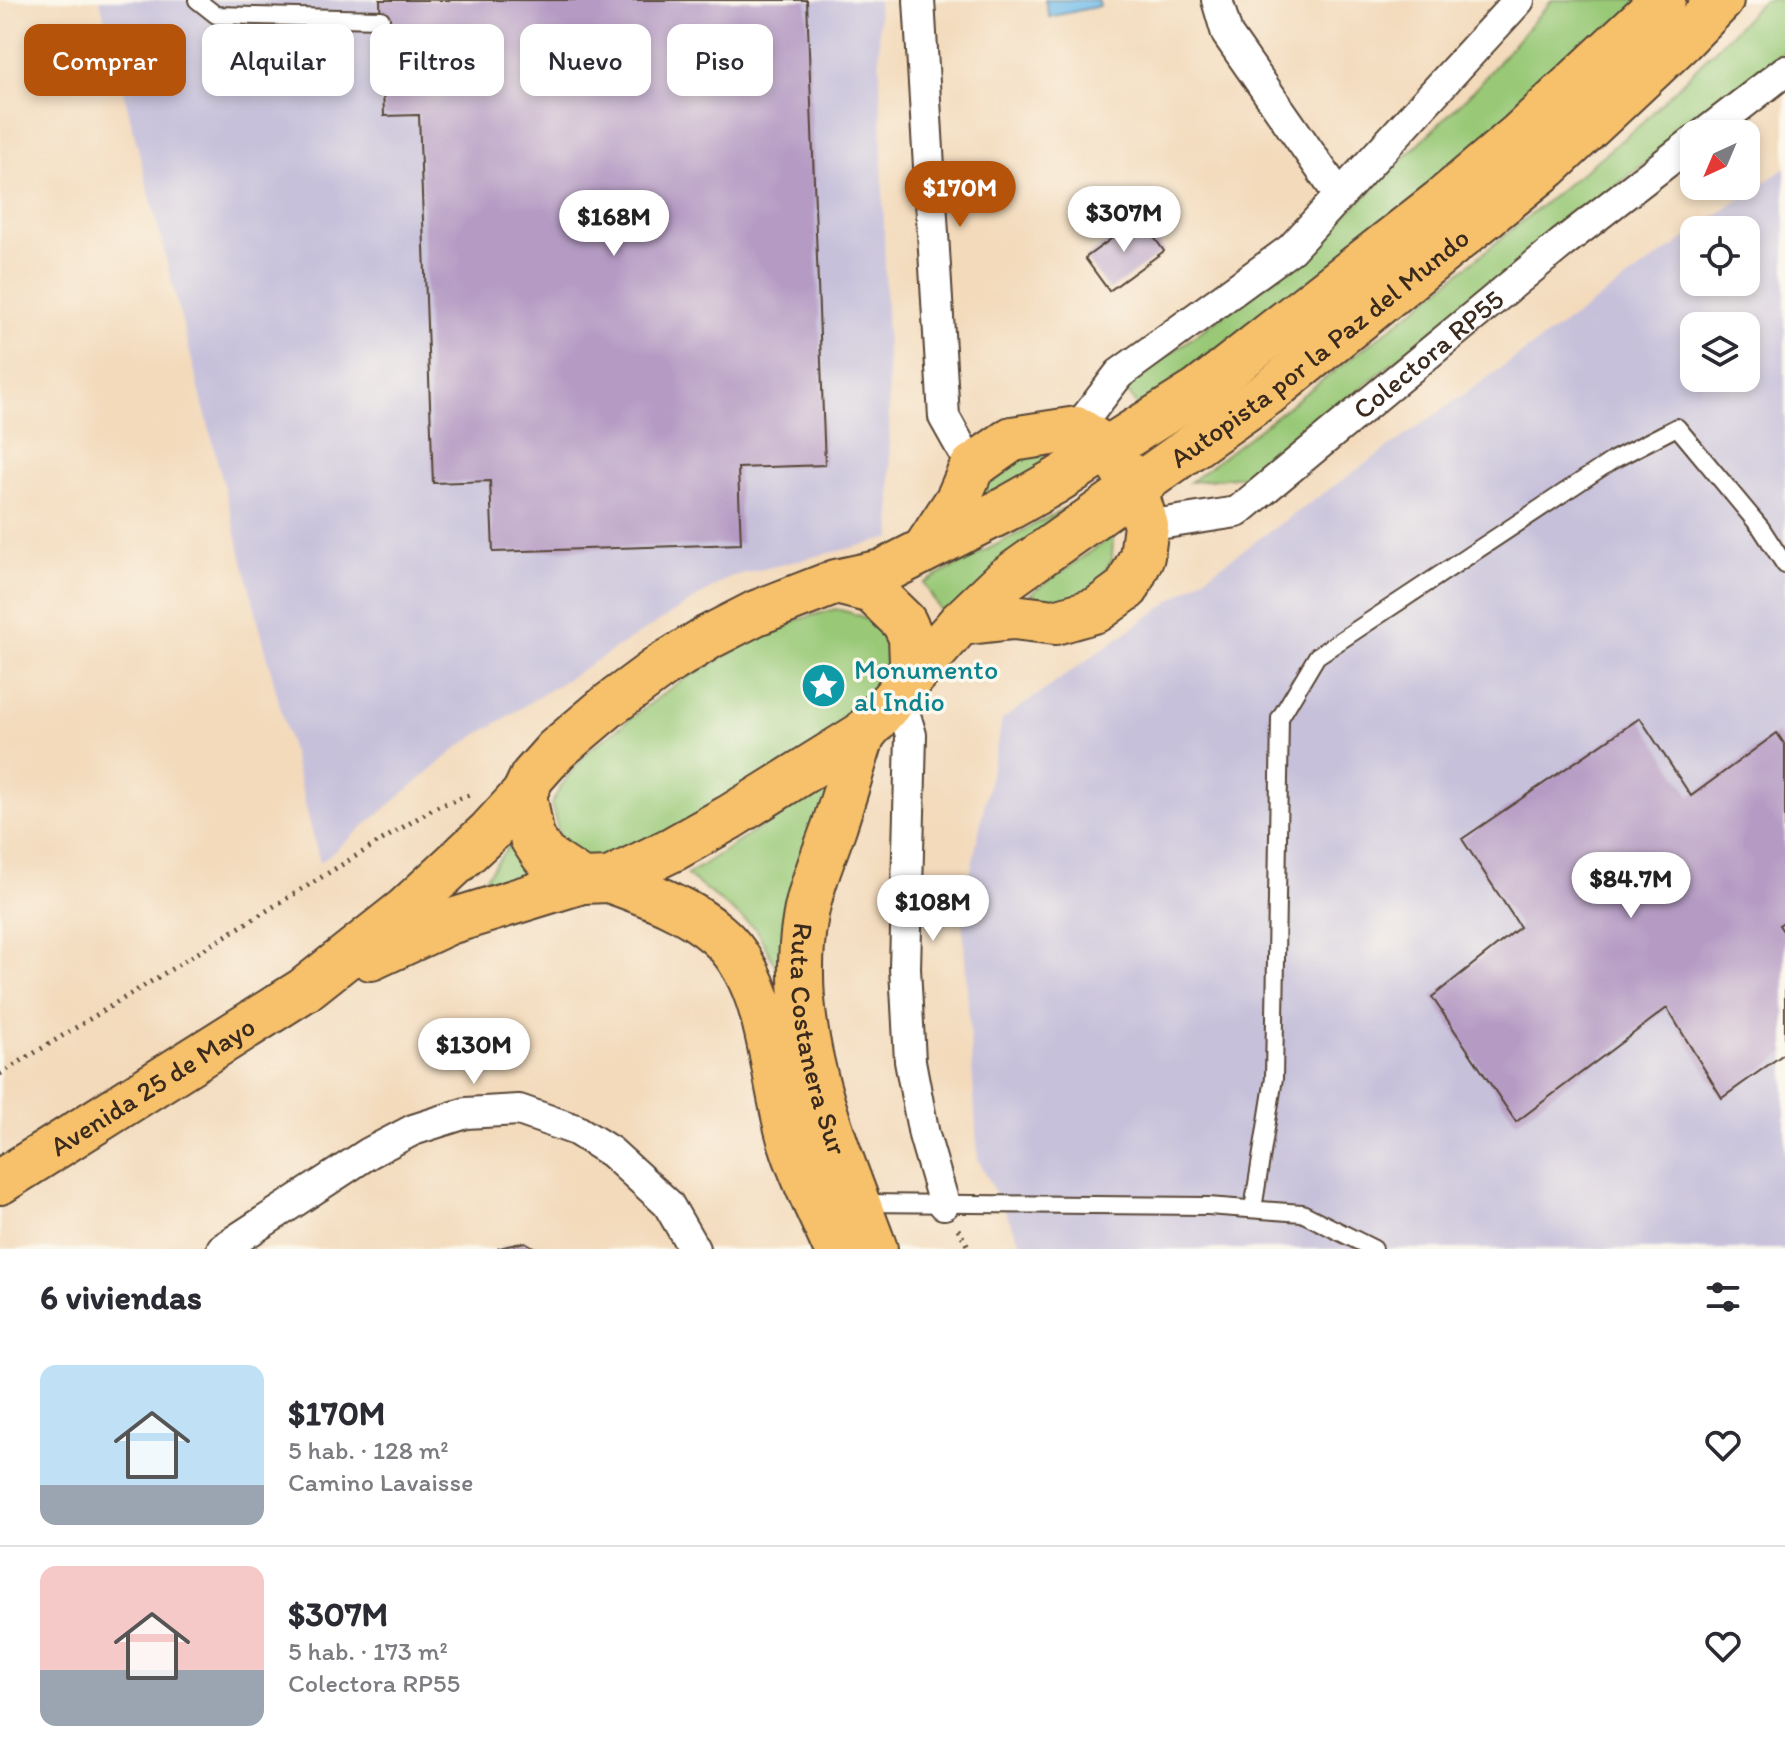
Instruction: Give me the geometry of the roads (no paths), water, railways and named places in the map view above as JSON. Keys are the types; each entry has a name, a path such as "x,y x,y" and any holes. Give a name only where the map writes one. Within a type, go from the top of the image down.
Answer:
{"main road":[{"name":"Autopista por la Paz del Mundo","path":"524,794 532,777 556,750 662,666 709,637 756,613 836,582 882,572 1010,507 1093,439 1200,390 1440,202 1530,126 1663,0"},
{"name":"Autopista por la Paz del Mundo","path":"596,880 673,849 863,734 960,623 1005,580 1140,506 1268,393 1548,166 1721,0"},
{"path":"926,548 958,499 972,467 1012,439 1093,439 1140,506 1142,556 1127,588 1097,610 1055,622 1013,617 960,623"},
{"path":"836,582 872,591 904,622 911,637 912,663 904,688"},
{"name":"Ruta Costanera Sur","path":"863,734 816,873 805,921 802,973 805,1031 817,1088 875,1249"},
{"path":"524,794 532,838 544,856 596,880"},
{"name":"Avenida 25 de Mayo","path":"0,1182 304,990 405,910 490,831 524,794"},
{"name":"Avenida 25 de Mayo","path":"304,990 449,922 596,880"},
{"name":"Ruta Costanera Sur","path":"596,880 657,897 692,916 719,935 741,962 757,996 791,1144 836,1249"}],"street":[{"path":"919,0 944,417 972,467"},
{"path":"1217,0 1227,34 1339,195"},
{"path":"1093,439 1119,374 1291,249 1519,0"},
{"path":"1722,120 1785,71"},
{"name":"Colectora RP55","path":"1140,506 1237,512 1561,244 1680,152"},
{"path":"904,688 911,735 905,968 910,1061 924,1135 944,1204"},
{"path":"222,1249 369,1153 413,1130 466,1113 519,1110 576,1130 611,1152 668,1204 694,1249"}],"lane":[{"path":"197,0 216,15 381,19"},
{"path":"1253,1209 1274,1078 1280,718 1317,656 1613,460 1677,427 1761,528 1785,565"},
{"path":"858,1203 1208,1206 1302,1213 1374,1249"}],"water":[{"path":"1045,0 1098,0 1100,6 1049,17"}],"place":[{"name":"Monumento al Indio","path":"823,685"}]}
